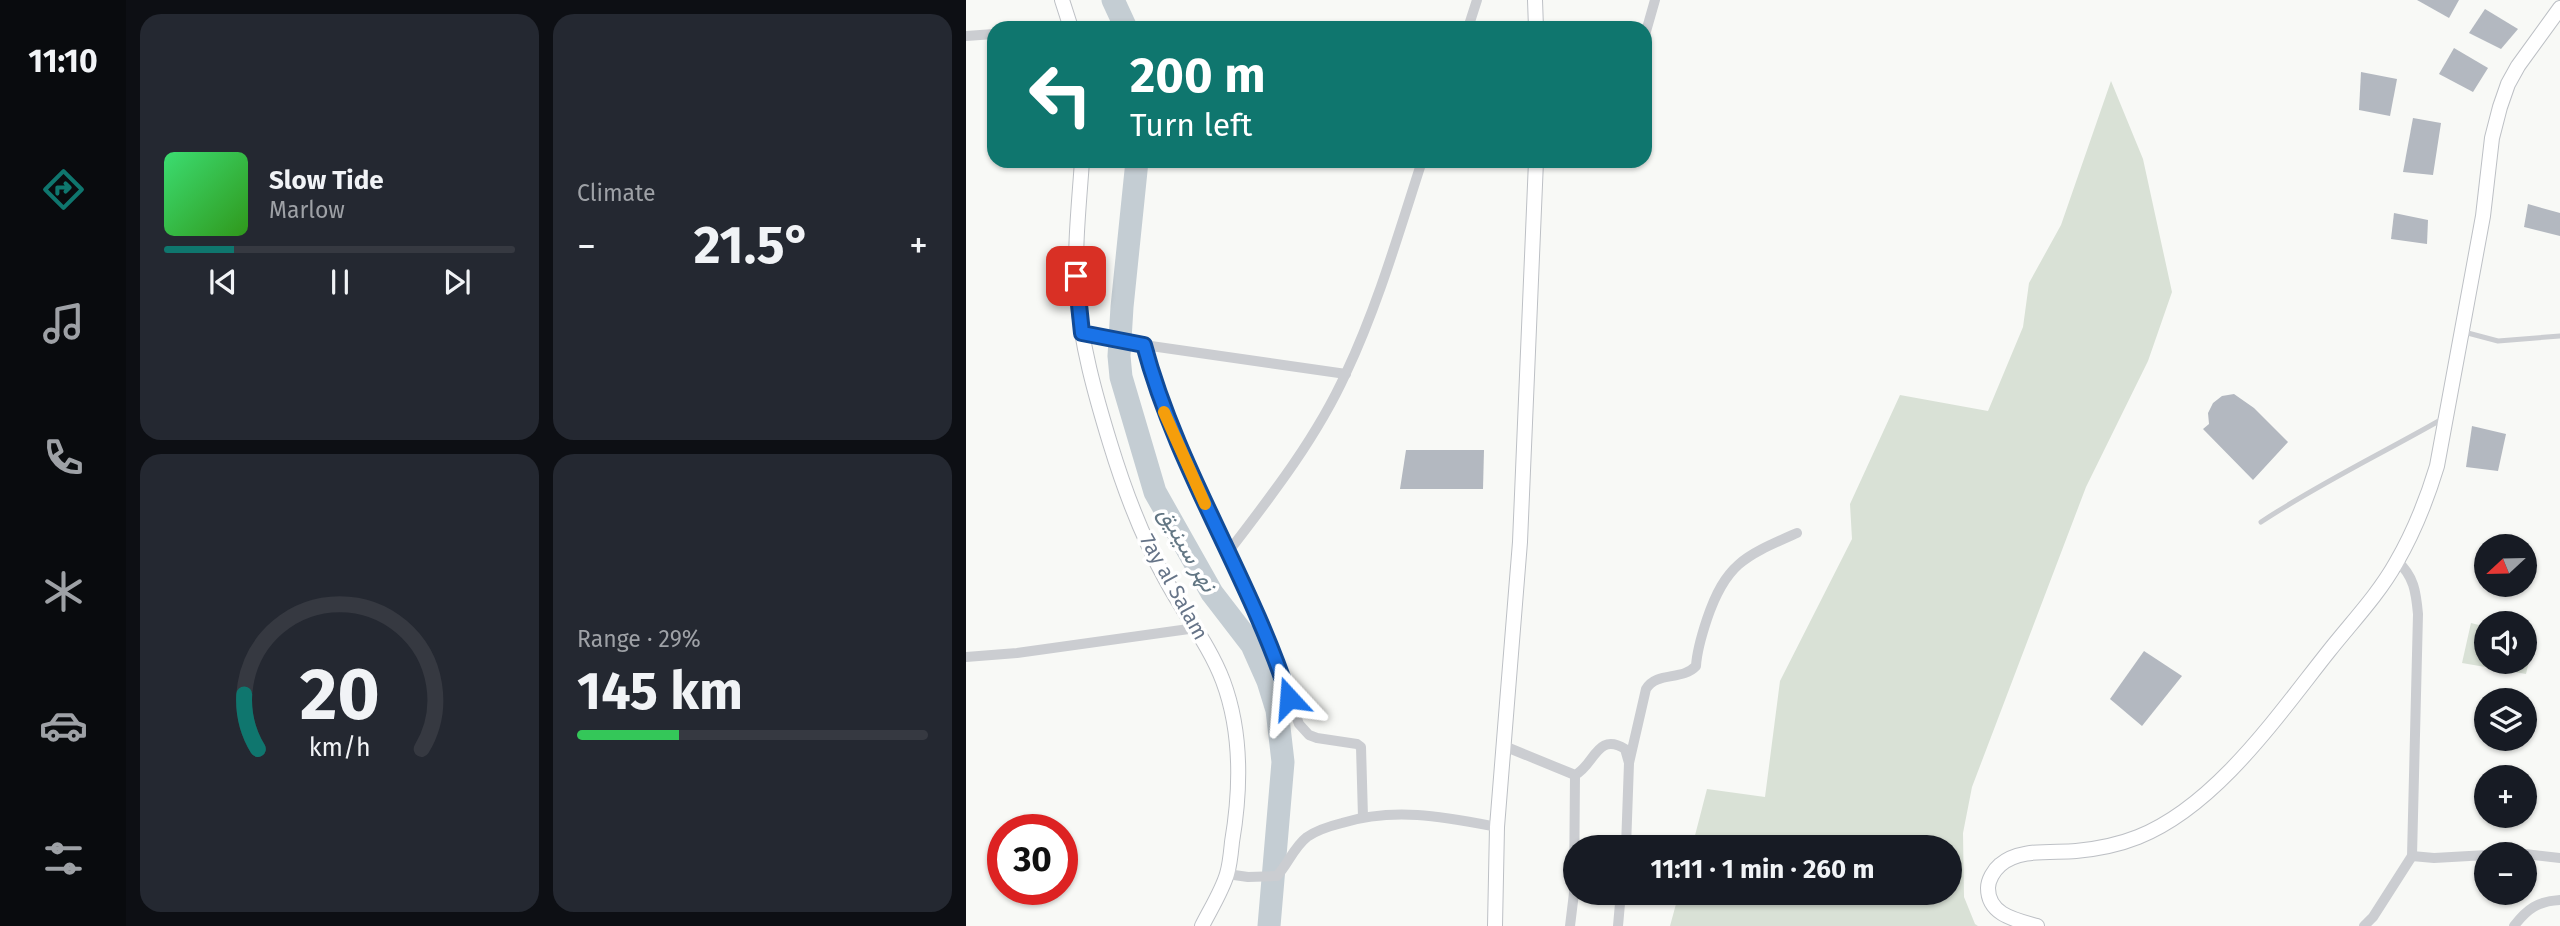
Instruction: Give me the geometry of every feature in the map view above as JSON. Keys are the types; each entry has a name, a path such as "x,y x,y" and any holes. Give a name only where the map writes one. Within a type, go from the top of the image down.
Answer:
{"street":[{"path":"1062,0 1069,21"},
{"path":"1470,21 1477,0"},
{"path":"1535,0 1536,21"},
{"path":"1649,21 1655,0"},
{"path":"2037,926 2007,917 1993,905 1988,884 1996,868 2012,857 2023,854 2076,851 2115,845 2148,833 2187,811 2229,771 2282,711 2383,585 2397,561 2427,499 2448,415 2483,216 2492,138 2500,107 2518,66 2560,8"},
{"path":"966,36 987,34"},
{"name":"7ay al Salam","path":"1081,168 1076,244 1077,291 1082,333 1106,430 1130,500 1165,578 1196,628 1222,679 1231,707 1238,748 1239,784 1227,874 1202,926"},
{"path":"1229,551 1294,463 1346,374 1386,272 1420,168"},
{"path":"1495,926 1497,827 1520,542 1536,168"},
{"path":"1082,333 1144,345 1346,374"},
{"path":"1144,345 1170,428 1260,619 1299,724 1309,735 1361,747 1363,817"},
{"path":"1626,835 1629,762 1646,689 1655,680 1686,674 1696,666 1705,626 1723,580 1740,562 1797,533"},
{"path":"2364,926 2373,917 2412,856 2417,607 2411,578 2407,569 2397,561"},
{"path":"966,657 1017,653 1196,628"},
{"path":"1575,775 1605,745 1619,745 1625,749 1629,762"},
{"path":"1504,746 1575,775"},
{"path":"1570,926 1574,893 1575,775"},
{"path":"1227,874 1248,877 1278,876 1309,836 1363,817 1389,814 1432,815 1497,827"},
{"path":"2537,855 2560,858"},
{"path":"2412,856 2474,856"},
{"path":"2514,926 2537,904 2560,900"},
{"path":"1618,926 1620,905"}],"lane":[{"path":"2461,332 2498,341 2560,336"},
{"path":"2261,522 2330,479 2387,451 2448,415"}],"shaded area":[{"path":"2111,81 2143,159 2172,292 2148,361 2086,487 1972,787 1963,833 1964,897 1978,926 1670,926 1676,905 1962,905 1962,835 1695,835 1707,789 1765,797 1780,681 1852,539 1850,504 1900,395 1988,411 2023,327 2029,283 2061,225"},
{"path":"2471,623 2474,624 2474,665 2462,663"}],"building":[{"path":"2417,0 2459,0 2449,18"},
{"path":"2485,9 2518,29 2501,49 2469,33"},
{"path":"2454,48 2488,68 2473,92 2439,74"},
{"path":"2361,72 2397,79 2390,116 2359,110"},
{"path":"2413,118 2441,123 2433,175 2403,172"},
{"path":"2528,204 2560,213 2560,236 2524,227"},
{"path":"2394,213 2428,220 2427,244 2391,239"},
{"path":"2234,394 2254,408 2288,442 2253,480 2203,429 2209,424 2208,413 2213,403 2222,396"},
{"path":"2472,426 2506,434 2498,471 2466,467"},
{"path":"1406,450 1484,450 1483,489 1400,489"},
{"path":"2144,651 2182,676 2142,726 2110,699"}],"waterway":[{"name":"نهر سينيق","path":"1113,0 1123,21"},
{"name":"نهر سينيق","path":"1136,168 1122,307 1119,356 1121,377 1155,492 1212,593 1252,645 1277,710 1283,762 1269,926"}],"slow traffic":[{"path":"1164,412 1205,504"}],"route":[{"path":"1076,276 1082,333 1144,345 1170,428 1260,619 1289,698"}]}
